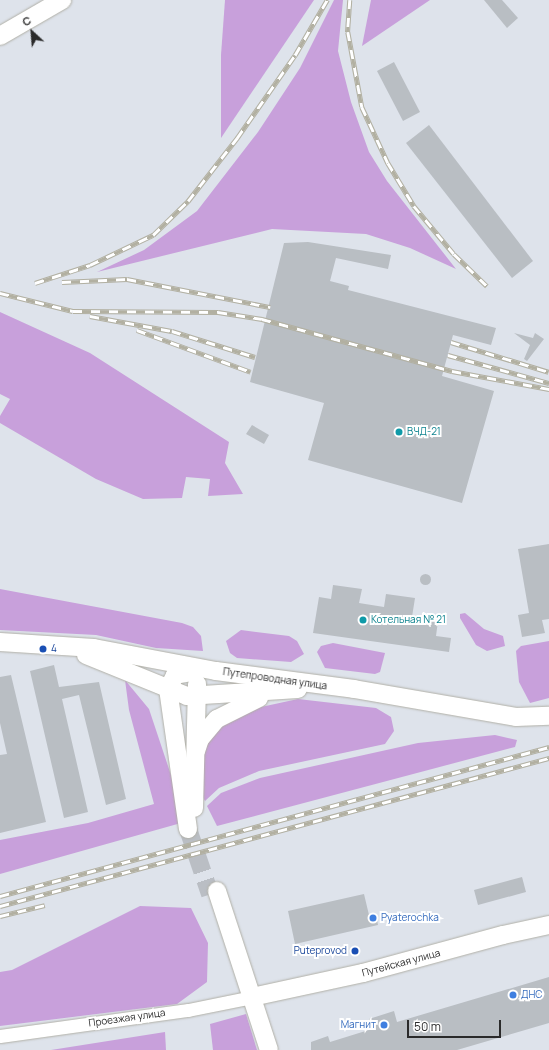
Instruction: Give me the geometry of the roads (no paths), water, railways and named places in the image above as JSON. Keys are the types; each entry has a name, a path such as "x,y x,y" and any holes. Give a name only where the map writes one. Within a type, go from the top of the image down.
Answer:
{"main road":[{"path":"0,36 62,0"},
{"name":"Путепроводная улица","path":"0,642 94,648 216,671 354,689 516,716 549,716"},
{"path":"61,646 138,674 168,689 198,696 297,690 354,689"},
{"path":"169,663 186,671 194,676 198,696 193,760 191,828 174,740 168,689 175,675 186,671 216,671"},
{"path":"138,674 159,702 174,740"},
{"path":"193,760 200,739 217,719 238,706 261,697 297,690"},
{"path":"213,893 226,942 252,996 269,1050"},
{"name":"Путейская улица","path":"252,996 363,973 503,935 549,925"}],"street":[{"name":"Проезжая улица","path":"0,1036 188,1010 252,996"}],"tunnel":[{"path":"188,829 210,894"}],"railway":[{"path":"35,283 90,265 153,235 188,201 237,138 295,55 327,0"},
{"path":"350,0 348,32 362,107 388,163 414,206 454,254 487,286"},
{"path":"62,282 127,279 270,307"},
{"path":"0,293 73,311 218,312 262,319 452,371 549,389"},
{"path":"90,316 172,331 255,357"},
{"path":"137,330 251,372"},
{"path":"451,342 549,372"},
{"path":"448,355 549,383"},
{"path":"0,896 549,747"},
{"path":"0,906 549,758"},
{"path":"0,916 45,905"}],"place":[{"name":"ВЧД-21","path":"399,432"},
{"name":"Котельная № 21","path":"363,620"},
{"name":"4","path":"43,649"},
{"name":"Pyaterochka","path":"373,918"},
{"name":"Puteprovod","path":"355,951"},
{"name":"ДНС","path":"513,995"},
{"name":"Магнит","path":"384,1025"}]}
